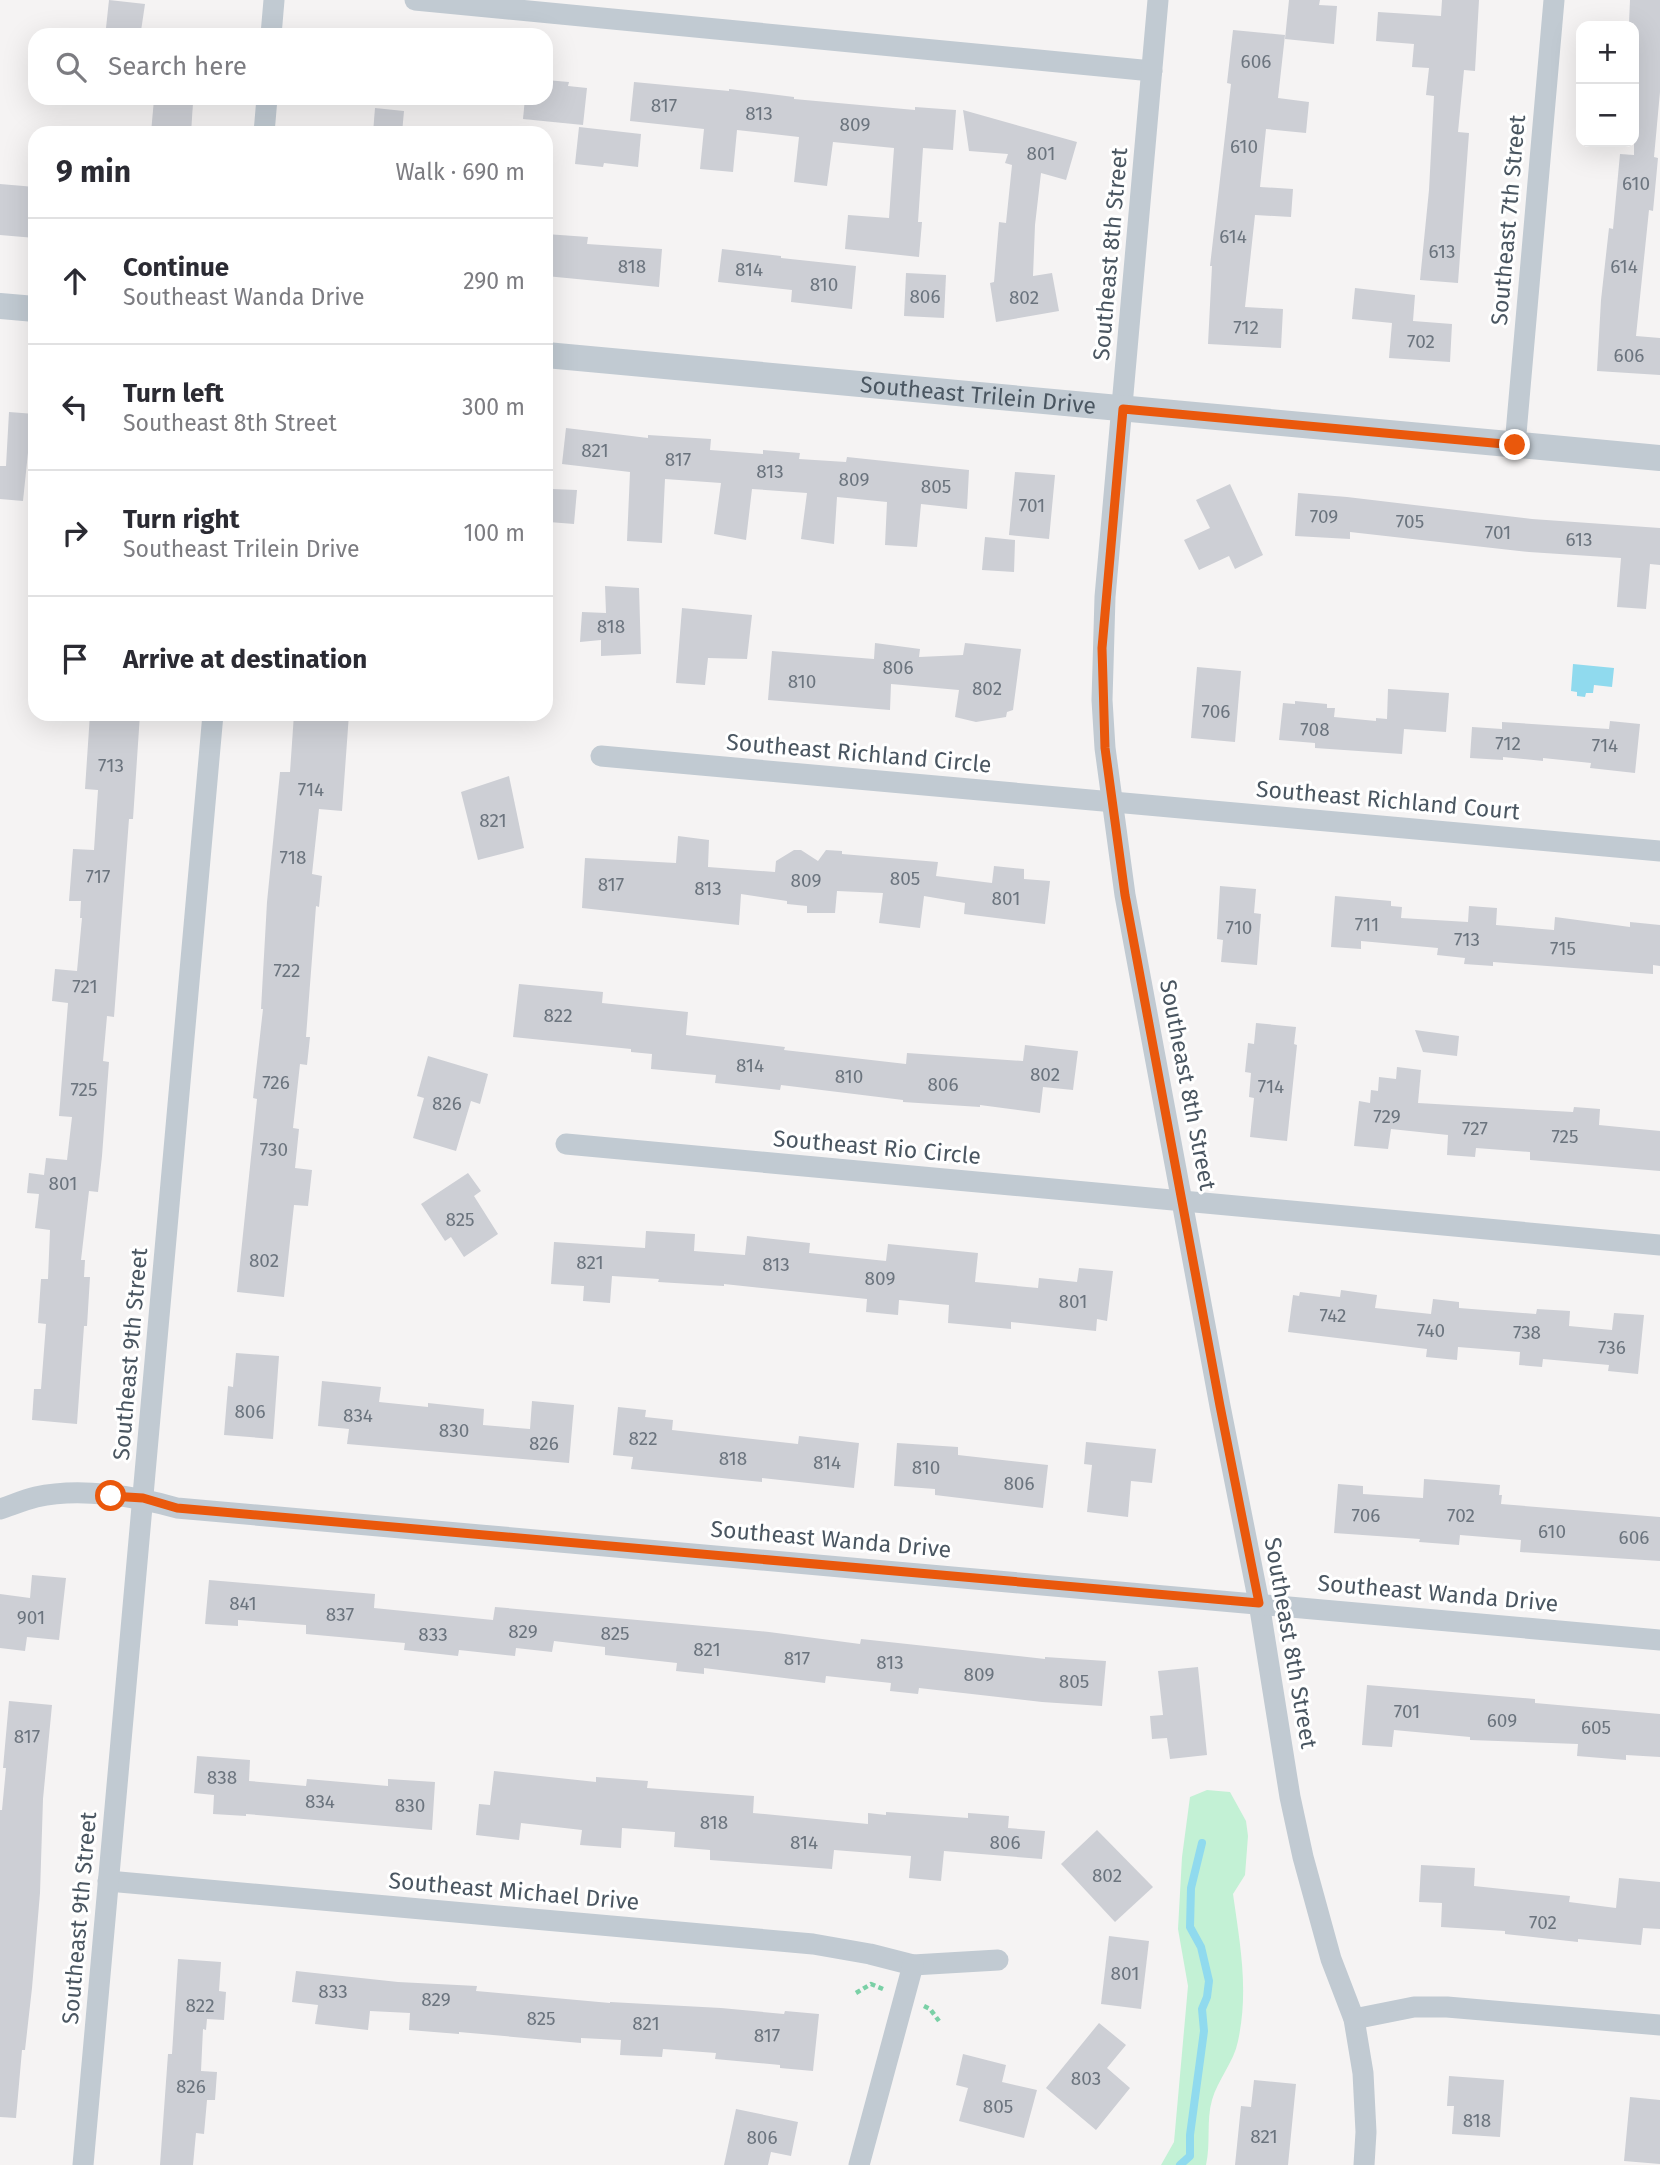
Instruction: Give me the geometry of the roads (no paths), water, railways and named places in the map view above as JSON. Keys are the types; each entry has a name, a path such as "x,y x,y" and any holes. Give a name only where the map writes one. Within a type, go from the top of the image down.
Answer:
{"street":[{"path":"272,28 274,0"},
{"path":"415,0 1152,71"},
{"name":"Southeast 8th Street","path":"1158,0 1102,648 1104,724 1127,908 1259,1603 1290,1797 1303,1857 1331,1959 1354,2020 1363,2073 1366,2132 1364,2165"},
{"name":"Southeast 7th Street","path":"1515,445 1554,0"},
{"path":"265,126 266,105"},
{"path":"0,306 28,308"},
{"name":"Southeast Trilein Drive","path":"553,356 1660,458"},
{"name":"Southeast 9th Street","path":"83,2165 212,721"},
{"name":"Southeast Richland Circle","path":"601,756 1112,802"},
{"name":"Southeast Richland Court","path":"1112,802 1660,851"},
{"name":"Southeast Rio Circle","path":"566,1144 1183,1202"},
{"path":"1183,1202 1660,1245"},
{"name":"Southeast Wanda Drive","path":"0,1509 36,1497 60,1493 143,1498 177,1508 1660,1640"},
{"name":"Southeast Michael Drive","path":"108,1881 814,1944 914,1965 998,1960"},
{"path":"859,2165 914,1965"},
{"path":"1354,2020 1414,2007 1447,2007 1660,2025"}],"water":[{"path":"1573,664 1614,668 1612,687 1594,685 1593,693 1586,693 1585,697 1577,696 1577,692 1571,691"}],"waterway":[{"path":"1180,2165 1190,2156 1190,2135 1204,2031 1202,2009 1209,1981 1201,1947 1190,1927 1191,1888 1202,1843"}]}
